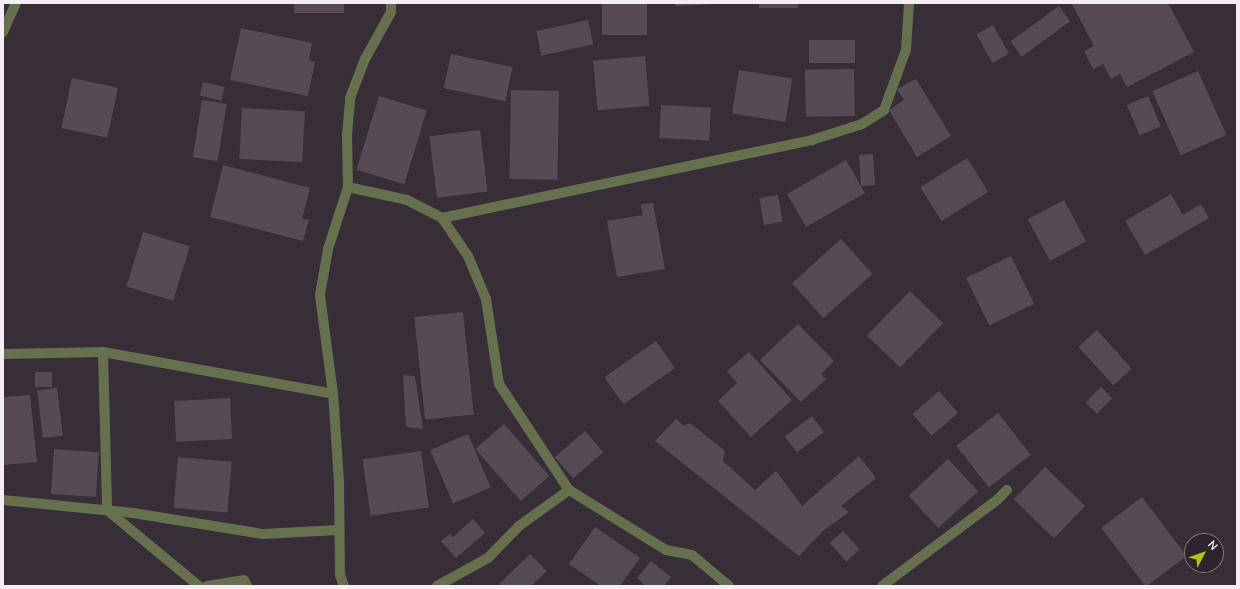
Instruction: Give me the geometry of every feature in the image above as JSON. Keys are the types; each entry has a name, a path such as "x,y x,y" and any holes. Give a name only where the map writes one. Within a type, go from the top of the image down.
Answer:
{"street":[{"path":"3,32 16,3"},
{"path":"344,586 340,575 338,530 340,481 333,394 320,295 328,250 348,187 347,135 350,98 365,59 391,12 391,3"},
{"path":"442,218 812,140 862,124 884,110 906,50 909,3"},
{"path":"348,187 407,200 442,218 468,256 486,299 499,384 569,490 666,550 692,555 729,586"},
{"path":"3,354 103,352 333,394"},
{"path":"103,352 107,510 199,586"},
{"path":"437,586 488,558 519,526 569,490"},
{"path":"882,586 984,510 1007,490"},
{"path":"3,500 107,510 263,534 338,530"},
{"path":"207,586 244,580 247,586"}],"building":[{"path":"294,3 344,3 344,13 294,13"},
{"path":"602,3 647,3 647,35 602,35"},
{"path":"675,3 717,3 717,4 676,6"},
{"path":"759,3 798,3 798,8 759,8"},
{"path":"1168,3 1194,52 1127,87 1120,74 1111,79 1103,64 1093,69 1084,51 1094,46 1072,4"},
{"path":"1059,6 1070,21 1022,57 1010,41"},
{"path":"588,20 593,44 541,55 536,31"},
{"path":"993,25 1009,54 992,63 976,34"},
{"path":"241,28 312,43 309,60 315,62 308,96 230,80"},
{"path":"809,40 855,40 855,63 809,63"},
{"path":"451,54 513,67 505,101 444,88"},
{"path":"645,56 649,106 598,110 593,61"},
{"path":"854,69 855,116 806,117 805,70"},
{"path":"739,70 792,78 785,122 732,113"},
{"path":"1198,71 1226,135 1181,155 1152,91"},
{"path":"72,78 118,88 107,138 61,128"},
{"path":"916,79 951,136 917,157 889,110 904,100 897,89"},
{"path":"203,82 224,87 221,101 200,96"},
{"path":"511,90 559,91 557,180 509,179"},
{"path":"379,96 427,111 404,184 356,170"},
{"path":"1148,96 1161,126 1140,135 1127,105"},
{"path":"202,100 227,104 218,161 193,157"},
{"path":"661,105 711,108 709,141 659,138"},
{"path":"242,108 305,111 302,162 239,159"},
{"path":"480,130 488,192 437,198 429,136"},
{"path":"873,154 875,185 861,186 859,155"},
{"path":"967,158 988,192 942,221 920,187"},
{"path":"846,160 865,193 806,227 787,194"},
{"path":"223,165 310,188 302,219 309,220 303,241 210,217"},
{"path":"1171,194 1183,215 1201,204 1209,218 1145,255 1125,221"},
{"path":"778,195 783,222 764,225 759,198"},
{"path":"1064,200 1086,241 1050,261 1028,219"},
{"path":"653,203 665,269 617,277 607,221 643,215 641,204"},
{"path":"143,232 190,246 173,301 126,287"},
{"path":"841,239 872,274 823,318 792,283"},
{"path":"1011,256 1034,304 989,326 966,278"},
{"path":"910,291 943,323 900,368 867,336"},
{"path":"463,312 474,414 425,420 414,317"},
{"path":"798,324 834,361 821,374 826,379 801,402 760,360"},
{"path":"1097,330 1132,369 1113,385 1078,347"},
{"path":"656,341 675,368 623,404 604,377"},
{"path":"749,352 792,400 751,437 718,401 737,383 727,371"},
{"path":"35,372 52,372 52,387 35,387"},
{"path":"403,375 415,376 423,429 406,427"},
{"path":"1101,387 1112,398 1097,414 1085,403"},
{"path":"57,388 63,436 43,438 37,390"},
{"path":"939,391 958,413 932,436 913,414"},
{"path":"30,395 37,462 3,465 3,397"},
{"path":"230,398 232,439 176,442 174,401"},
{"path":"998,413 1031,455 989,487 956,446"},
{"path":"812,416 824,432 797,452 785,436"},
{"path":"676,419 684,426 690,423 725,451 723,461 755,490 776,471 802,506 859,456 876,478 841,506 849,512 823,531 799,556 655,441"},
{"path":"504,424 549,476 521,501 475,449"},
{"path":"585,431 603,452 573,478 555,457"},
{"path":"468,434 491,487 453,503 430,450"},
{"path":"54,449 99,452 96,497 51,494"},
{"path":"421,451 429,507 371,516 363,459"},
{"path":"178,457 232,462 227,513 174,508"},
{"path":"948,459 978,491 939,528 909,496"},
{"path":"1045,467 1085,506 1054,538 1014,499"},
{"path":"1142,497 1184,553 1184,558 1147,586 1145,586 1101,528"},
{"path":"473,519 485,533 456,558 441,541 450,534 453,537"},
{"path":"595,527 640,558 620,586 601,586 569,564"},
{"path":"843,531 860,550 846,562 830,543"},
{"path":"530,554 547,571 531,586 501,586 499,584"},
{"path":"651,561 671,577 664,586 646,586 637,578"}]}
